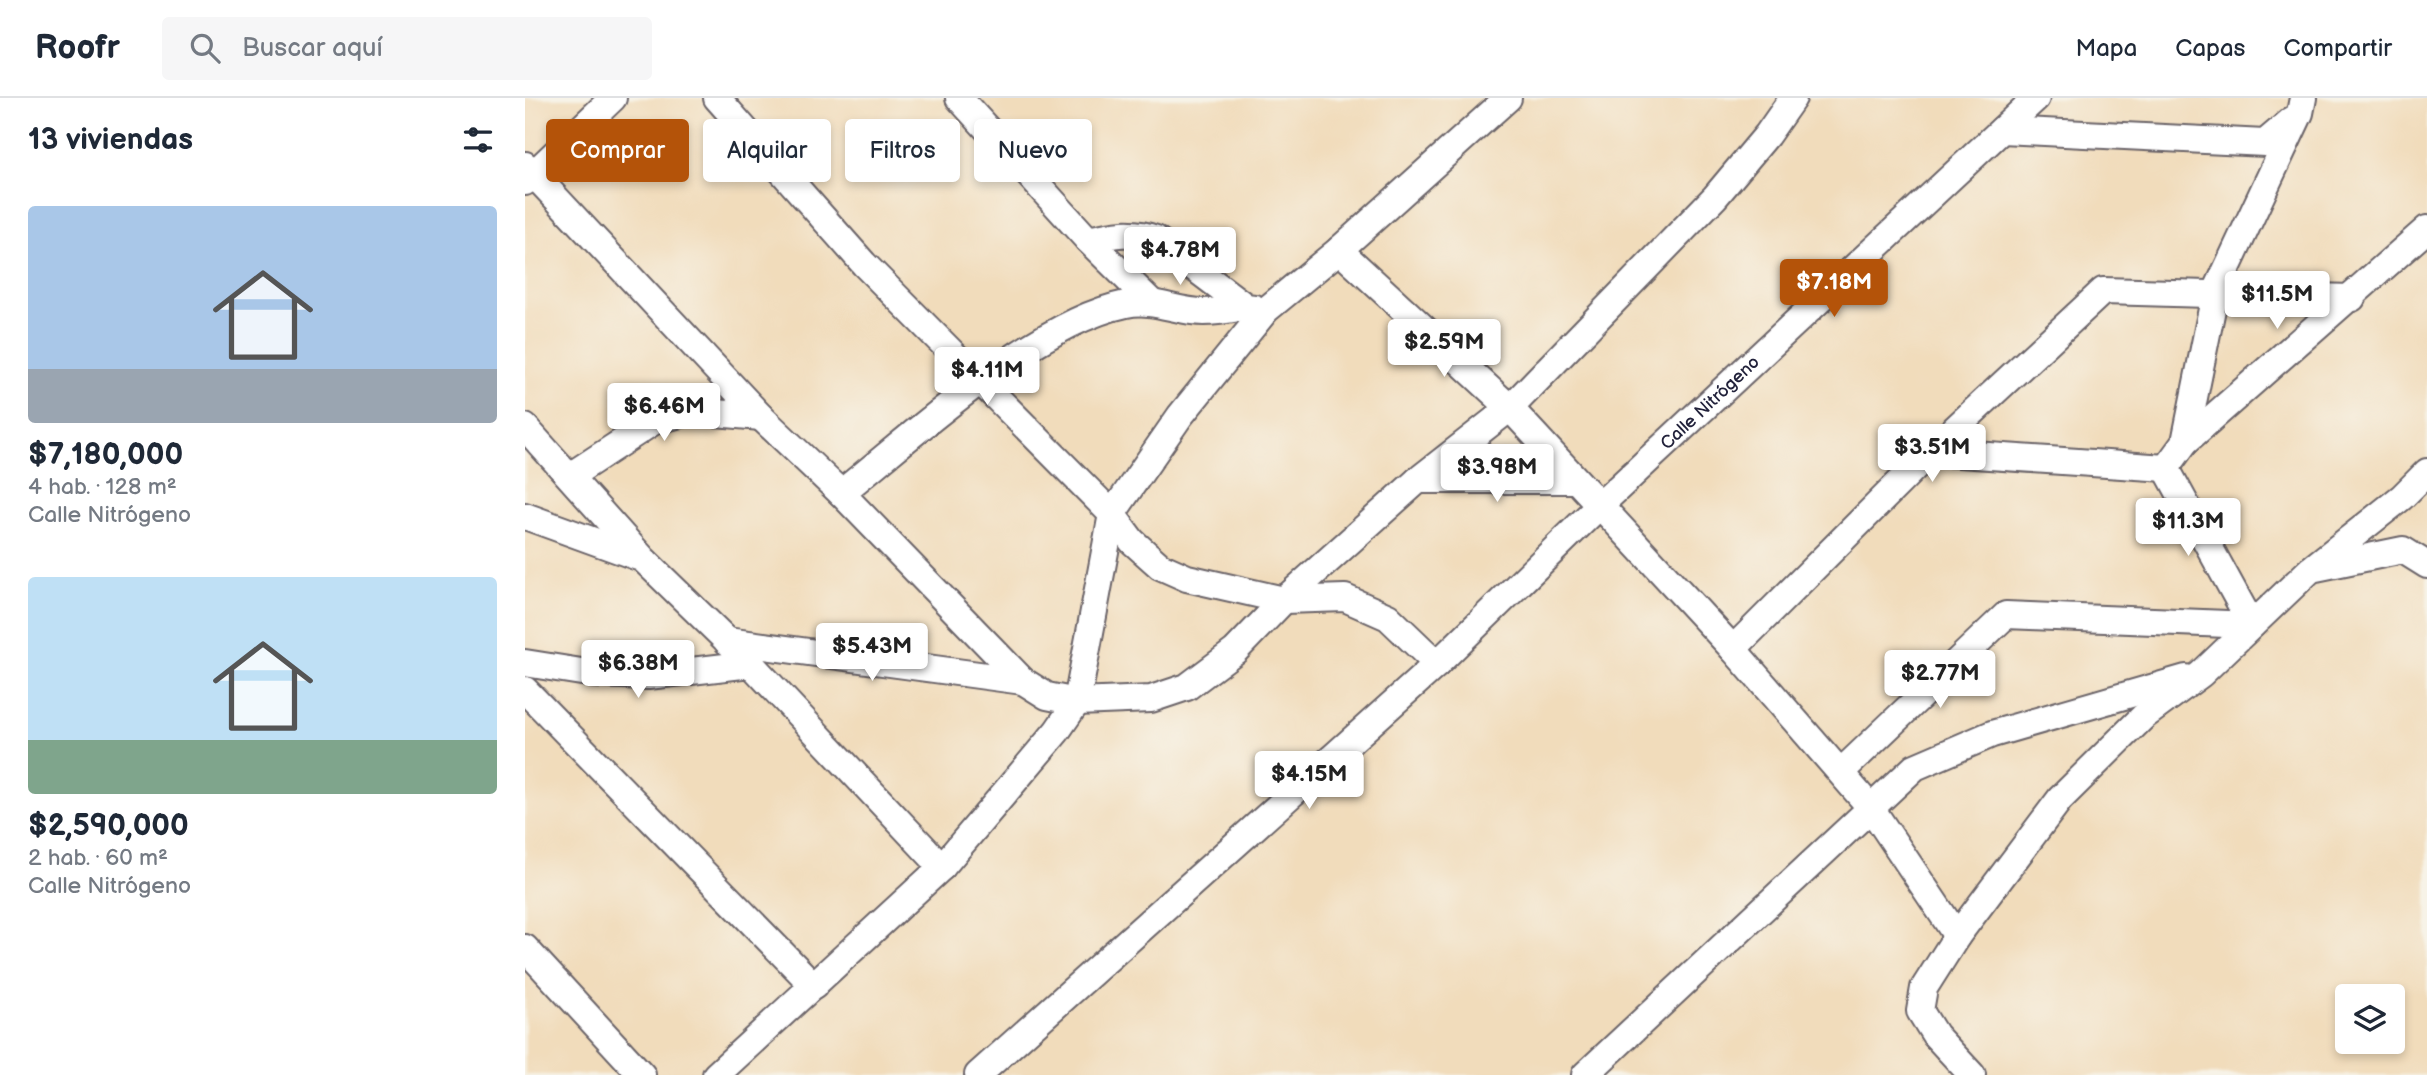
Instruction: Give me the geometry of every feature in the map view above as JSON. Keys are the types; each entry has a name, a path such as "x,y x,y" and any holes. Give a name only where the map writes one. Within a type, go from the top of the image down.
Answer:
{"street":[{"path":"614,98 528,174 761,417 841,493 1023,681 1047,696 1077,702 1151,699 1187,687 1235,652 1284,600 1418,480 1510,408 1714,197 1767,135 1793,98"},
{"path":"716,98 864,264 1112,514 1132,541 1160,566 1187,578 1284,600 1345,598 1388,617 1437,664"},
{"path":"959,98 1088,240 1150,301"},
{"path":"716,1075 942,867 1011,789 1077,702 1112,514 1256,309 1339,250 1508,98"},
{"name":"Calle Nitrógeno","path":"978,1075 1437,664 1599,505 2036,98"},
{"path":"2002,130 2265,144 2307,103"},
{"path":"2185,442 2215,294 2307,103"},
{"path":"2166,468 2185,442 2352,298 2427,229"},
{"path":"1088,240 1117,233 1140,233 1156,239 1256,309"},
{"path":"1339,250 1510,408 1734,649 1842,771 1871,808 1957,936"},
{"path":"1734,649 1930,452 2103,291 2352,298"},
{"path":"841,493 981,382 1051,333 1085,315 1150,301 1204,312 1256,309"},
{"path":"570,476 654,421 692,411 761,417"},
{"path":"525,427 643,559 751,664 942,867"},
{"path":"1930,452 2166,468"},
{"path":"2166,468 2252,625"},
{"path":"1972,1075 1935,1035 1920,1011 1924,988 1957,936 2060,799 2143,717 2201,674 2311,569 2402,497 2427,471"},
{"path":"1418,480 1576,480"},
{"path":"525,516 643,559"},
{"path":"2311,569 2403,550 2427,565"},
{"path":"1842,771 2005,615 2252,625"},
{"path":"727,641 1023,681"},
{"path":"525,663 594,674 648,676 751,664"},
{"path":"1585,1075 1915,767 1992,734 2201,674"},
{"path":"525,690 814,986"},
{"path":"525,948 642,1075"}]}
